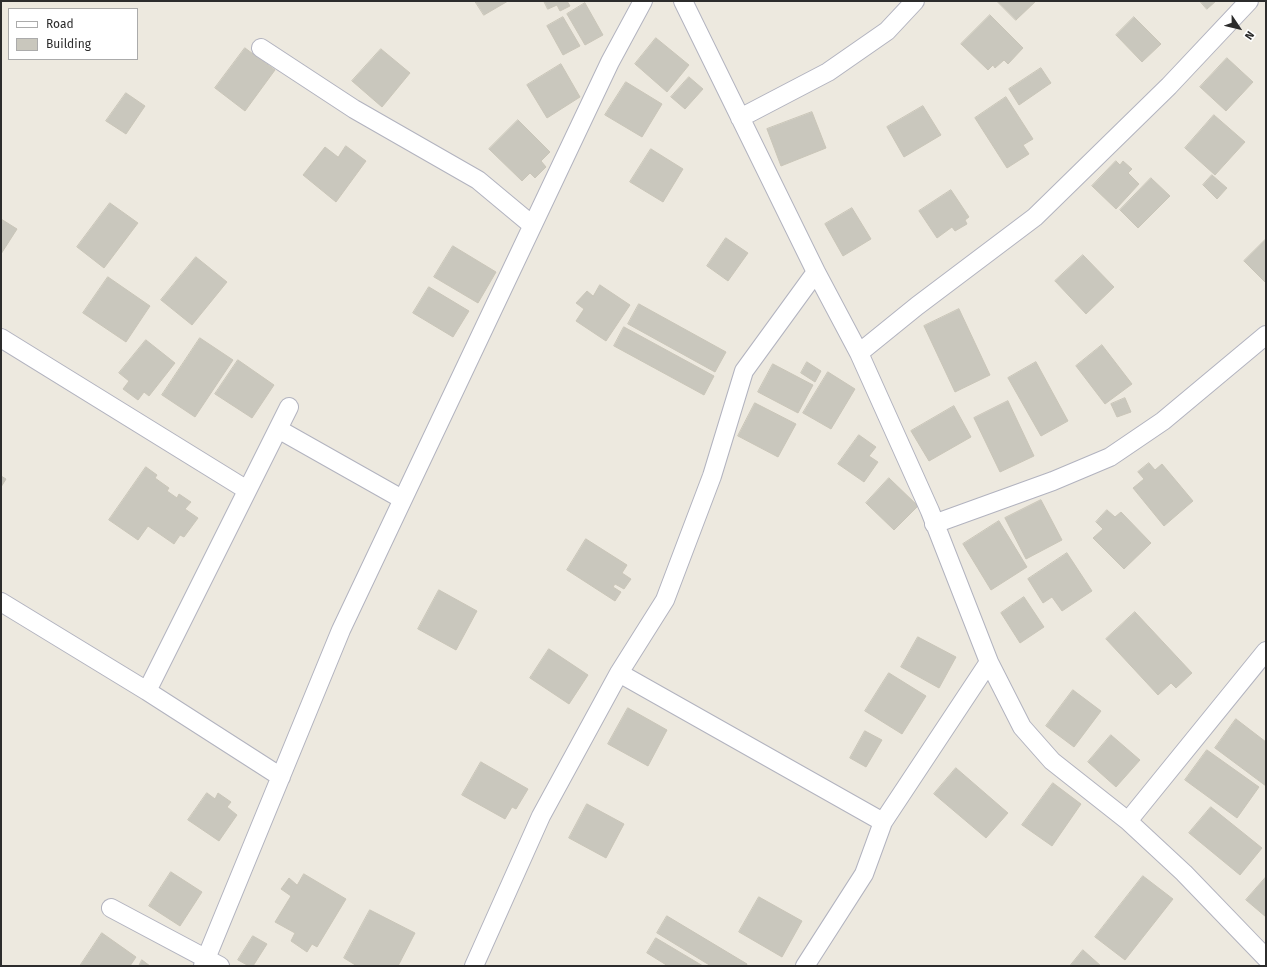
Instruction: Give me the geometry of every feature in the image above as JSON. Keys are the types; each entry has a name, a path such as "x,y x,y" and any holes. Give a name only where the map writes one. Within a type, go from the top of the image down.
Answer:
{"street":[{"path":"111,908 210,964 281,777 341,630 610,62 643,1"},
{"path":"683,1 816,272 859,353 934,524 989,662 1022,727 1052,761 1128,821 1184,873 1266,958"},
{"path":"740,118 828,72 887,31 915,1"},
{"path":"859,353 917,306 982,259 1035,217 1170,86 1249,1"},
{"path":"261,48 354,109 478,180 532,226"},
{"path":"474,966 541,816 619,673 665,600 712,476 744,371 816,272"},
{"path":"934,524 1053,481 1110,457 1163,421 1266,335"},
{"path":"1,338 247,490"},
{"path":"147,691 289,407"},
{"path":"278,429 402,499"},
{"path":"1,602 147,691 281,777"},
{"path":"1128,821 1266,651"},
{"path":"805,966 864,874 883,822 989,662"},
{"path":"619,673 883,822"}],"building":[{"path":"475,1 508,1 484,15"},
{"path":"544,1 567,1 570,6 560,11 557,5 548,9"},
{"path":"997,1 1036,1 1016,20"},
{"path":"1200,1 1216,1 1207,9"},
{"path":"585,3 603,35 585,45 567,14"},
{"path":"990,15 1023,48 1008,64 1004,60 995,68 993,65 988,70 961,44"},
{"path":"563,17 580,46 563,55 547,26"},
{"path":"1134,17 1161,44 1142,62 1116,35"},
{"path":"656,38 689,65 667,92 635,64"},
{"path":"245,48 275,70 245,111 215,88"},
{"path":"381,49 410,73 382,107 352,81"},
{"path":"1227,58 1253,82 1226,111 1200,87"},
{"path":"561,64 580,97 547,118 527,85"},
{"path":"1041,68 1051,83 1019,105 1009,89"},
{"path":"689,77 703,89 685,109 671,97"},
{"path":"626,82 662,104 642,137 605,115"},
{"path":"126,93 145,106 126,134 106,121"},
{"path":"1006,97 1033,139 1023,145 1029,154 1007,168 975,118"},
{"path":"923,106 941,135 904,157 887,127"},
{"path":"812,112 826,148 781,166 767,129"},
{"path":"1214,115 1245,142 1215,175 1185,148"},
{"path":"518,120 550,152 541,161 546,167 535,178 530,173 522,181 489,149"},
{"path":"346,146 366,161 336,202 303,175 325,147 338,157"},
{"path":"651,149 683,169 663,202 630,182"},
{"path":"1116,161 1120,165 1123,161 1132,169 1128,173 1139,184 1116,209 1092,186"},
{"path":"1212,175 1227,188 1217,199 1203,185"},
{"path":"1151,178 1170,196 1138,228 1120,210"},
{"path":"951,190 969,217 965,220 967,224 955,231 952,227 937,238 919,211"},
{"path":"110,203 138,223 104,268 77,247"},
{"path":"852,208 871,239 843,256 825,224"},
{"path":"1,219 17,229 1,254"},
{"path":"726,238 748,253 728,281 707,266"},
{"path":"1266,239 1266,283 1244,261"},
{"path":"453,246 496,272 478,303 434,277"},
{"path":"1083,255 1114,287 1086,314 1055,281"},
{"path":"196,257 227,282 192,325 161,300"},
{"path":"108,277 150,306 126,342 83,313"},
{"path":"600,285 630,305 606,341 576,321 584,309 576,303 587,291 593,296"},
{"path":"429,287 469,311 453,337 413,313"},
{"path":"639,304 726,352 715,372 628,324"},
{"path":"959,309 990,375 955,392 924,326"},
{"path":"624,327 714,376 704,395 614,346"},
{"path":"200,338 233,360 195,417 162,395"},
{"path":"146,340 175,363 149,396 144,392 138,400 123,389 129,381 119,373"},
{"path":"1102,345 1132,384 1105,404 1076,366"},
{"path":"238,360 274,385 252,418 215,394"},
{"path":"807,362 821,371 815,382 801,373"},
{"path":"1036,362 1068,421 1041,436 1008,378"},
{"path":"773,364 813,385 798,413 758,392"},
{"path":"828,372 855,389 831,429 803,413"},
{"path":"1125,398 1131,412 1117,417 1111,404"},
{"path":"1008,401 1034,456 1000,472 974,418"},
{"path":"755,403 796,424 778,457 738,436"},
{"path":"954,406 971,437 929,461 911,431"},
{"path":"859,435 876,447 869,456 878,462 864,482 838,464"},
{"path":"1149,463 1155,470 1162,464 1193,501 1164,526 1133,488 1144,479 1138,472"},
{"path":"146,467 157,475 155,478 169,488 167,491 177,498 179,494 191,502 185,509 198,518 184,537 180,535 174,544 148,526 138,540 109,520"},
{"path":"1,476 6,479 1,487"},
{"path":"889,478 918,506 894,530 866,503"},
{"path":"1041,500 1062,540 1026,559 1005,518"},
{"path":"1107,510 1115,517 1121,512 1151,543 1124,569 1093,538 1103,529 1096,522"},
{"path":"999,521 1027,567 991,590 963,544"},
{"path":"586,539 627,565 622,573 631,579 624,589 615,584 613,587 621,592 615,601 567,570"},
{"path":"1067,553 1092,591 1062,611 1052,597 1043,603 1028,579"},
{"path":"439,590 477,611 456,650 418,629"},
{"path":"1024,597 1044,627 1020,643 1001,613"},
{"path":"1135,612 1192,673 1176,688 1171,683 1158,695 1106,639"},
{"path":"918,637 956,657 939,688 901,667"},
{"path":"549,649 588,675 569,704 530,678"},
{"path":"889,673 926,696 902,734 865,711"},
{"path":"1073,690 1101,711 1074,747 1046,726"},
{"path":"628,708 667,730 648,766 608,744"},
{"path":"1236,719 1266,742 1266,786 1215,748"},
{"path":"865,731 882,740 866,767 850,758"},
{"path":"1111,735 1140,760 1116,787 1088,762"},
{"path":"1207,750 1259,787 1237,818 1185,780"},
{"path":"481,762 528,789 516,809 512,807 505,819 462,795"},
{"path":"956,768 1008,813 986,838 934,794"},
{"path":"1053,783 1081,804 1052,846 1022,825"},
{"path":"207,793 215,799 218,793 231,802 227,807 237,815 219,841 188,820"},
{"path":"587,804 624,824 606,858 569,838"},
{"path":"1211,807 1262,848 1240,875 1189,833"},
{"path":"171,872 202,892 180,926 149,906"},
{"path":"304,874 346,899 317,947 312,944 307,952 291,941 295,933 275,922 291,896 281,889 289,878 297,885"},
{"path":"1143,876 1173,899 1125,960 1095,937"},
{"path":"1266,877 1266,917 1246,900"},
{"path":"759,897 802,921 782,957 739,932"},
{"path":"370,910 415,933 398,966 357,966 344,958"},
{"path":"667,916 747,964 746,966 711,966 657,933"},
{"path":"102,933 136,957 130,966 80,966"},
{"path":"253,936 267,944 253,966 249,966 238,960"},
{"path":"656,938 703,966 668,966 647,953"},
{"path":"1083,950 1101,966 1070,966"},
{"path":"142,960 150,966 139,966"}]}
